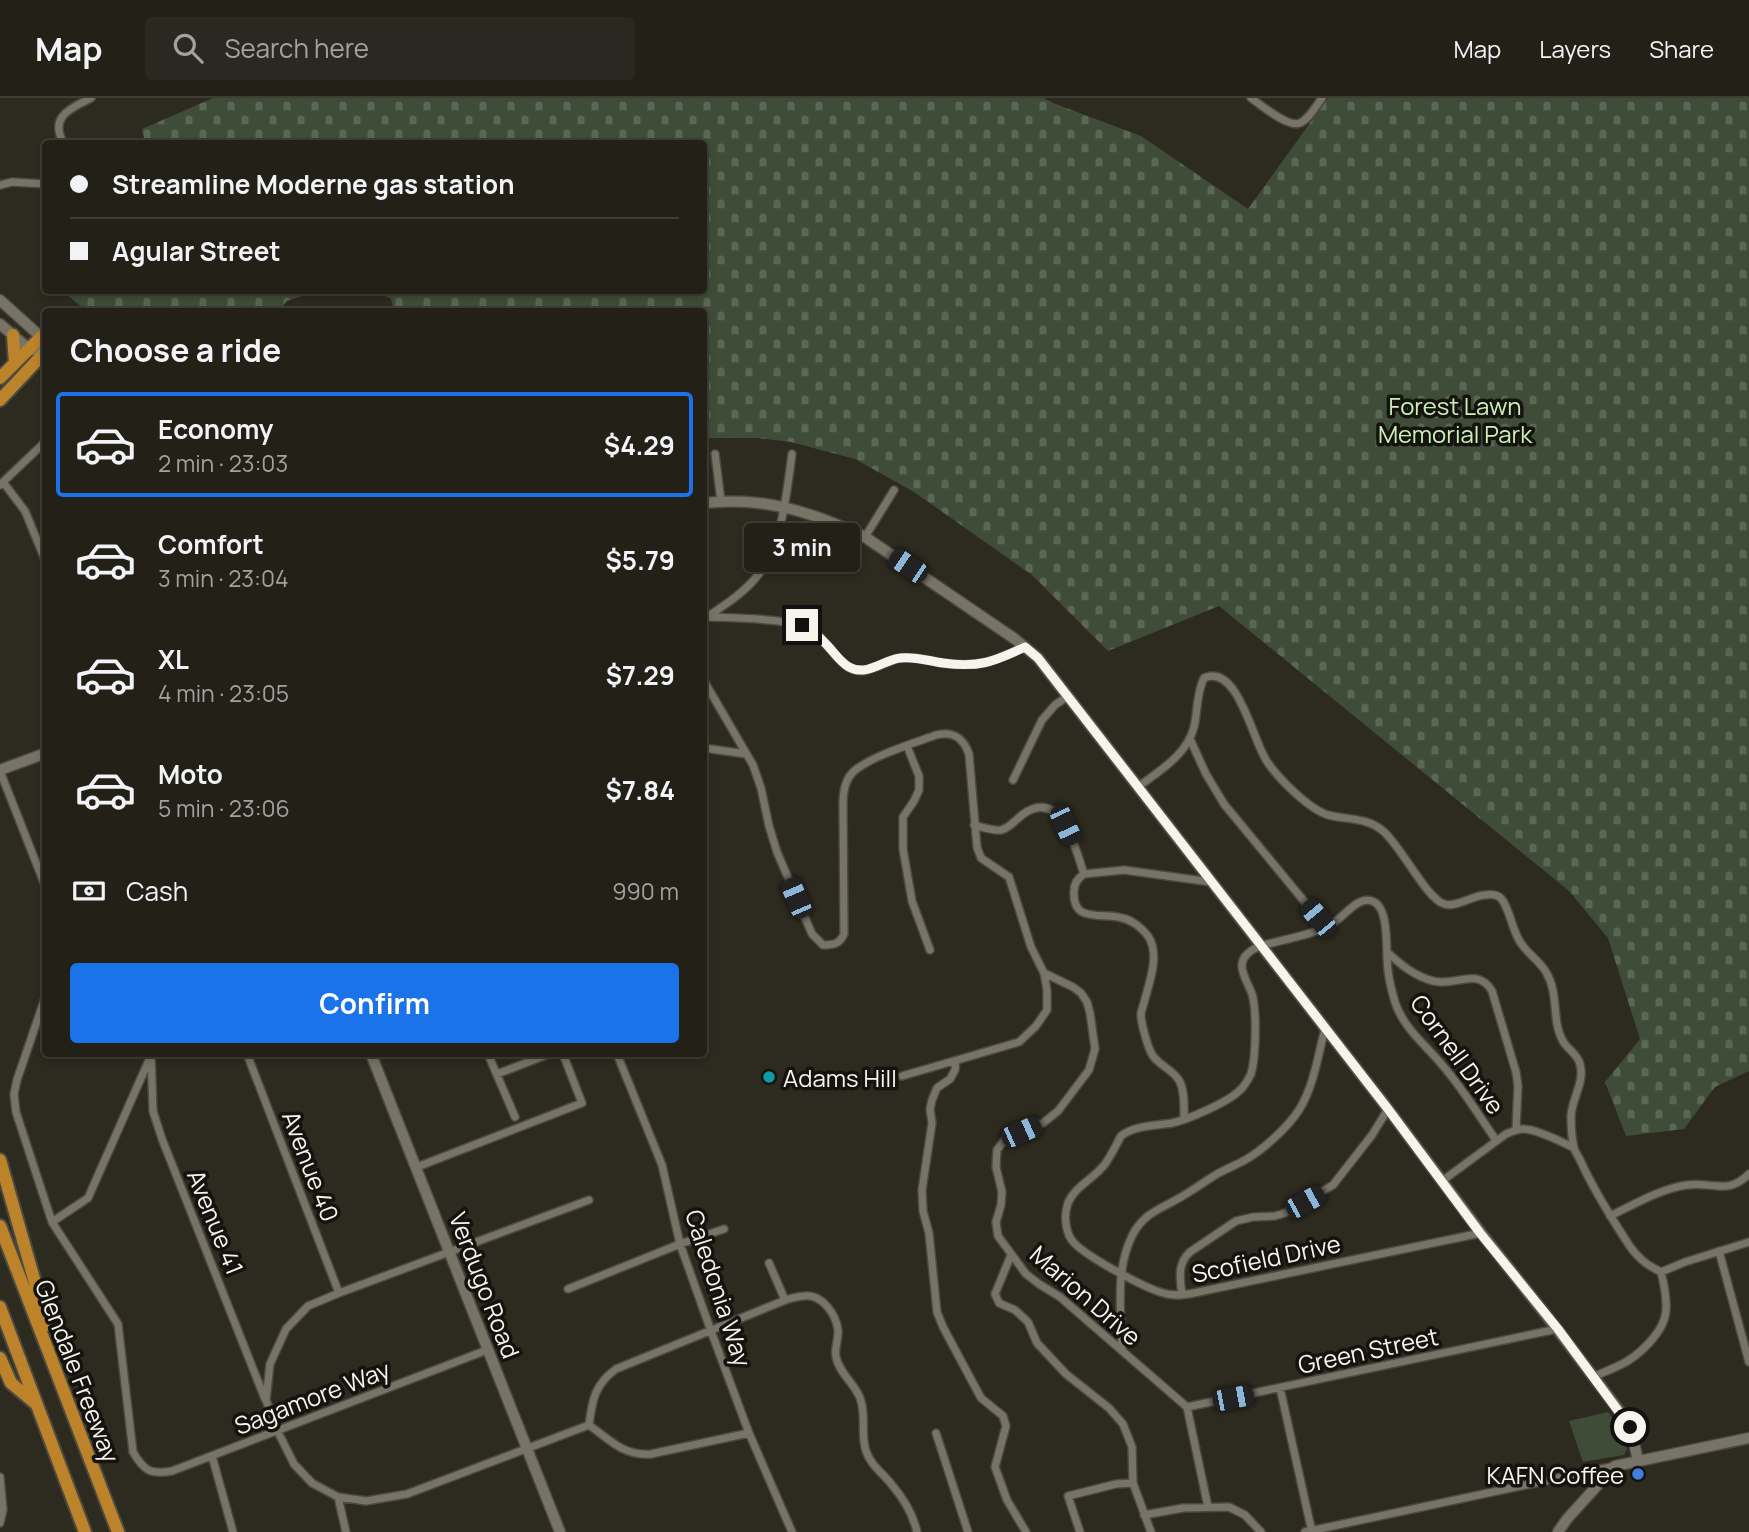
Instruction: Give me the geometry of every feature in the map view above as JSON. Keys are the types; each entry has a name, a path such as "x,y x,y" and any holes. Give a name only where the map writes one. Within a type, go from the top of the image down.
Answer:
{"highway":[{"path":"13,335 15,363"},
{"path":"0,378 41,337"},
{"path":"0,400 42,357"},
{"path":"0,1160 40,1300 49,1354"},
{"name":"Glendale Freeway","path":"0,1226 118,1532"},
{"name":"Glendale Freeway","path":"0,1307 85,1532"},
{"path":"0,1357 11,1383 37,1405"}],"street":[{"path":"62,140 59,131 65,111 91,98"},
{"path":"1251,98 1292,123 1300,123 1311,114 1322,98"},
{"path":"0,185 12,182 42,184"},
{"path":"0,300 41,337 42,341"},
{"path":"0,324 29,349 42,353"},
{"path":"42,445 2,484 25,511 42,552"},
{"path":"715,454 721,501"},
{"path":"707,617 760,574 773,550 784,506 792,454"},
{"path":"865,537 894,490"},
{"path":"707,503 749,502 784,506 821,517 865,537 1038,658 1629,1424 1638,1461"},
{"path":"707,618 802,625 813,631 843,663 851,669 862,671 898,658 909,657 972,666 985,664 1025,647"},
{"path":"1138,787 1184,748 1194,727 1199,687 1204,678 1213,676 1225,680 1236,693 1266,761 1308,804 1330,815 1371,822 1392,840 1420,880 1445,905 1489,894 1497,895 1503,901 1517,937 1547,973 1554,988 1560,1035 1580,1062 1579,1085 1571,1115 1574,1148 1610,1216 1639,1257 1661,1272 1666,1295 1667,1313 1655,1336 1642,1350 1620,1366 1593,1377"},
{"path":"707,686 753,765 777,852 813,934 823,945 837,943 844,934 844,789 851,774 868,762 936,735 957,735 966,744 977,848 981,858 1009,877 1031,947 1044,973 1047,1010 1036,1026 1019,1042 902,1076"},
{"path":"1013,780 1042,720 1055,705 1068,696"},
{"path":"1190,739 1224,804 1324,928 1260,946 1244,958 1241,965 1255,1007 1254,1059 1251,1074 1239,1092 1184,1119 1182,1087 1172,1072 1152,1056 1141,1014 1153,969 1154,951 1149,937 1138,926 1121,918 1087,915 1074,902 1074,886 1084,874 1124,870 1211,882"},
{"path":"907,746 919,776 919,790 903,817 903,849 912,901 930,950"},
{"path":"707,748 746,754"},
{"path":"42,754 0,770 42,878"},
{"path":"974,825 1001,830 1028,811 1044,807 1051,809 1065,825 1084,874"},
{"name":"Cornell Drive","path":"1324,928 1361,902 1367,900 1379,904 1384,915 1388,971 1399,1013 1443,1066 1496,1140"},
{"path":"1387,952 1424,979 1445,984 1473,978 1487,983 1492,991 1516,1072 1516,1130"},
{"name":"Marion Drive","path":"1044,973 1073,986 1081,993 1090,1013 1095,1049 1089,1070 1058,1111 1043,1123 1006,1138 997,1150 996,1167 1002,1192 996,1222 998,1236 1026,1274 1060,1297 1186,1407"},
{"path":"42,1007 14,1094 16,1112 52,1222 88,1198 150,1057"},
{"path":"1122,1351 1121,1273 1133,1233 1157,1208 1178,1199 1266,1147 1299,1110 1309,1088 1325,1029"},
{"name":"Avenue 41","path":"151,1057 153,1111 162,1139 277,1430 294,1464 312,1483 338,1497"},
{"name":"Avenue 40","path":"248,1057 339,1293"},
{"name":"Verdugo Road","path":"372,1057 560,1532"},
{"path":"489,1057 515,1117"},
{"path":"497,1074 541,1057"},
{"path":"416,1167 582,1103 564,1057"},
{"name":"Caledonia Way","path":"618,1057 662,1165 680,1244 711,1331 749,1433 792,1532"},
{"path":"956,1061 950,1079 937,1088 932,1100 932,1123 922,1190 937,1312 981,1398 1003,1416 1006,1426 995,1467 1007,1500 1026,1532"},
{"path":"1182,1295 1181,1265 1190,1252 1236,1222 1285,1213 1333,1185 1372,1135 1388,1109"},
{"name":"Scofield Drive","path":"1184,1119 1134,1129 1121,1136 1106,1164 1067,1205 1066,1225 1072,1240 1085,1252 1102,1264 1164,1294 1182,1295 1480,1233"},
{"name":"Cornell Drive","path":"1443,1181 1496,1140 1516,1130 1534,1131 1574,1148"},
{"path":"1610,1216 1676,1187 1696,1184 1732,1186 1749,1174"},
{"path":"266,1400 270,1364 286,1329 308,1306 589,1200"},
{"name":"Sagamore Way","path":"52,1222 118,1324 133,1452 140,1464 158,1474 212,1456 487,1350"},
{"path":"568,1289 724,1229"},
{"path":"1661,1272 1749,1242"},
{"path":"1719,1251 1749,1360"},
{"path":"1012,1255 995,1294 999,1303 1015,1310 1028,1322 1038,1343 1066,1374 1109,1408 1123,1424 1132,1447 1133,1483 1151,1532"},
{"path":"769,1263 785,1300"},
{"path":"589,1425 596,1391 605,1377 616,1368 785,1300 804,1295 815,1297 824,1303 835,1317 838,1332 836,1359 856,1388 862,1402 862,1435 866,1451 873,1465 906,1502 917,1532"},
{"name":"Green Street","path":"1186,1407 1558,1329"},
{"path":"1280,1388 1310,1531 1749,1438"},
{"path":"1186,1407 1208,1507"},
{"path":"589,1425 619,1448 640,1455 749,1433"},
{"path":"346,1532 338,1497 366,1501 407,1494 589,1425"},
{"path":"936,1433 968,1532"},
{"path":"212,1456 233,1532"},
{"path":"1559,1532 1567,1519 1615,1466"},
{"path":"0,1477 3,1510 0,1523"},
{"path":"1080,1532 1068,1496 1116,1484 1133,1483"},
{"path":"1144,1515 1183,1508 1229,1507 1245,1515 1261,1532"}],"green space":[{"name":"Forest Lawn Memorial Park","path":"213,98 1044,98 1141,136 1248,209 1328,98 1749,98 1749,1071 1715,1087 1684,1129 1626,1136 1605,1082 1640,1039 1608,938 1569,891 1219,606 1108,651 1032,575 914,492 855,459 791,442 757,438 707,438 707,308 393,308 391,299 382,294 707,294 707,140 144,140 142,129"},
{"path":"66,294 307,294 287,301 281,308 83,308"},
{"path":"1608,1412 1622,1431 1627,1449 1624,1455 1583,1462 1569,1421"}],"place":[{"name":"Adams Hill","path":"769,1077"},
{"name":"KAFN Coffee","path":"1638,1474"}],"route":[{"path":"802,625 826,643 843,663 851,669 862,671 898,658 909,657 972,666 985,664 1025,647 1038,658 1388,1109 1480,1233 1558,1329 1630,1427"}]}
